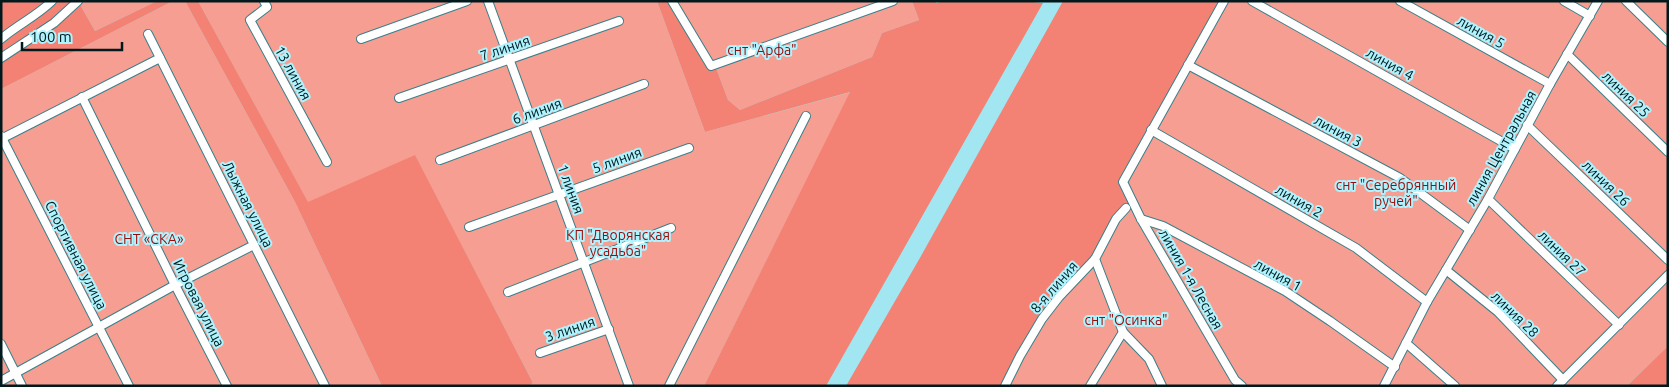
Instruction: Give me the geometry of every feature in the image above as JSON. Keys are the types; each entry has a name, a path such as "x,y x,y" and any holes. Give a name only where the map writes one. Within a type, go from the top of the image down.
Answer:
{"street":[{"path":"1,39 42,11 52,1"},
{"path":"1,58 54,23 78,1"},
{"name":"13 линия","path":"264,1 267,6 250,20 328,162"},
{"path":"361,39 467,1"},
{"name":"1 линия","path":"488,1 629,386"},
{"path":"672,1 711,66 893,1"},
{"path":"1151,130 1224,1"},
{"name":"линия 4","path":"1252,1 1515,149"},
{"name":"линия 5","path":"1400,1 1550,84"},
{"path":"1564,1 1590,16"},
{"name":"линия Центральная","path":"1384,386 1427,302 1488,199 1566,54 1598,1"},
{"path":"1626,1 1668,42"},
{"name":"7 линия","path":"399,98 619,21"},
{"name":"Лыжная улица","path":"148,34 325,386"},
{"name":"линия 25","path":"1566,54 1668,152"},
{"path":"2,137 160,58"},
{"name":"линия 3","path":"1188,65 1400,178 1470,230"},
{"name":"6 линия","path":"440,160 644,84"},
{"name":"Игровая улица","path":"82,97 227,386"},
{"path":"669,386 806,116"},
{"name":"линия 26","path":"1527,125 1668,260"},
{"name":"линия 1-я Лесная","path":"1151,130 1123,182 1141,219 1233,376 1242,386"},
{"name":"линия 2","path":"1151,130 1356,248 1427,302"},
{"name":"Спортивная улица","path":"2,137 129,386"},
{"name":"5 линия","path":"469,227 689,148"},
{"name":"линия 27","path":"1488,199 1619,325"},
{"name":"8-я линия","path":"1005,386 1042,319 1059,296 1095,259 1116,219 1126,208"},
{"name":"линия 1","path":"1141,219 1163,226 1285,291 1395,367"},
{"path":"508,292 671,228"},
{"path":"1,381 175,285 254,245"},
{"path":"1095,259 1123,332 1149,359 1162,386"},
{"name":"линия 28","path":"1446,270 1498,312 1560,383"},
{"path":"1560,383 1668,275"},
{"name":"3 линия","path":"540,353 609,329"},
{"path":"1090,386 1123,332"},
{"path":"1406,343 1455,386"},
{"path":"1,344 22,386"}],"green space":[{"path":"78,1 157,1 95,31"},
{"name":"СНТ «СКА»","path":"173,1 185,1 295,202 382,386 1,386 1,89"},
{"name":"КП \"Дворянская усадьба\"","path":"198,1 657,1 705,132 851,92 704,386 528,386 533,383 415,156 308,203"},
{"name":"снт \"Арфа\"","path":"671,1 912,1 919,20 882,33 872,57 740,110 728,100 716,68"},
{"name":"снт \"Серебрянный ручей\"","path":"1224,1 1668,1 1668,346 1627,386 1005,386 1033,333 1116,219 1133,202 1123,182"}],"shaded area":[{"path":"1,1 78,1 95,31 157,1 173,1 1,89"},
{"path":"185,1 198,1 308,202 415,155 533,383 528,386 382,386 295,202"},
{"path":"657,1 671,1 716,68 728,100 740,110 872,57 882,33 919,20 912,1 935,1 936,3 945,1 1024,1 1043,3 826,386 704,386 850,92 705,132"},
{"path":"1063,1 1224,1 1123,182 1133,202 1116,219 1095,259 1059,296 1005,386 846,386 921,256"},
{"path":"1668,346 1668,386 1627,386"}],"park label":[{"name":"снт \"Осинка\"","path":"1126,320"}]}
